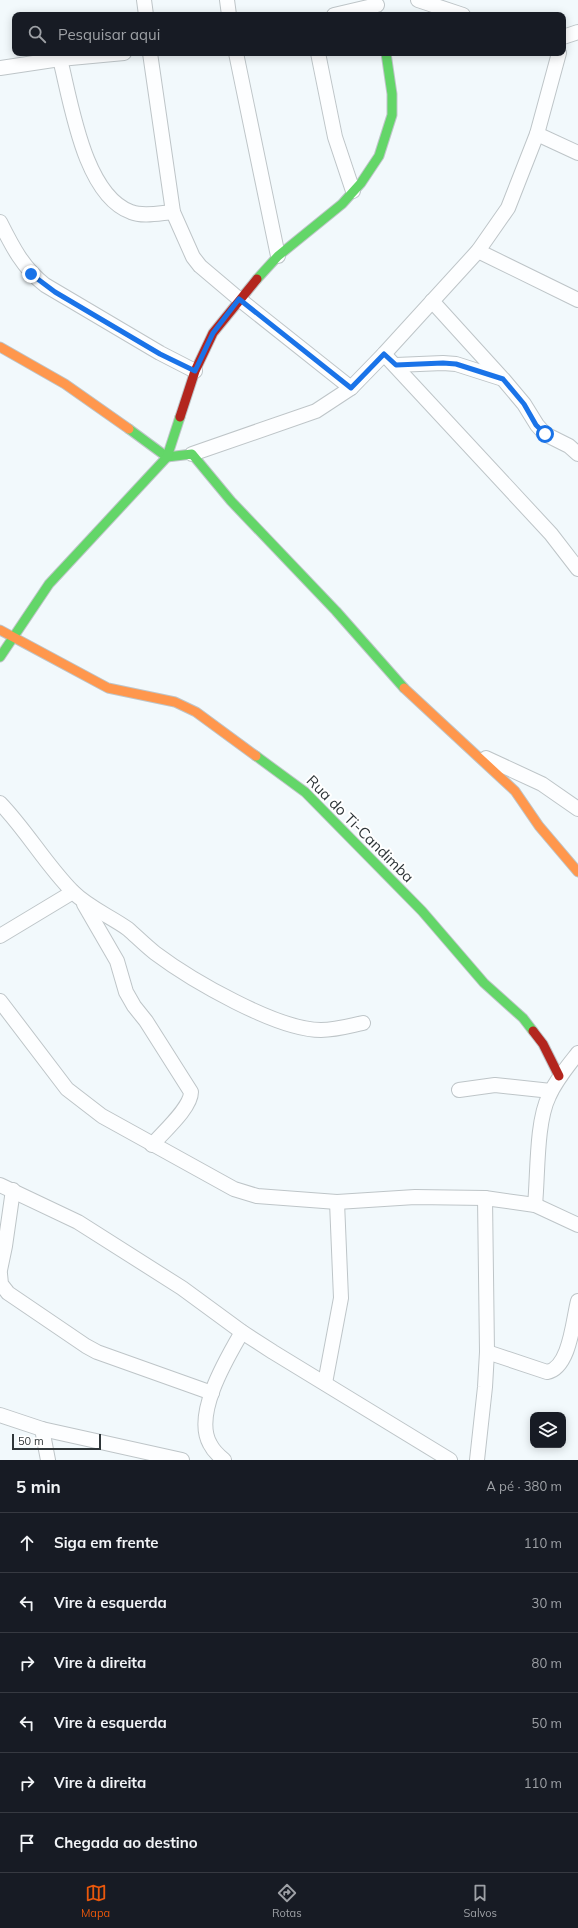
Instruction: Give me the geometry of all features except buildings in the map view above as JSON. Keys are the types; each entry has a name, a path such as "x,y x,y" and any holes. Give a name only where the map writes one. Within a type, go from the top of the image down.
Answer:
{"street":[{"path":"144,0 146,12"},
{"path":"228,0 229,12"},
{"path":"418,0 442,3 458,12"},
{"path":"351,12 379,7"},
{"path":"566,37 578,32"},
{"path":"0,68 92,56"},
{"path":"150,56 173,212 193,257 200,266 239,299 351,388"},
{"path":"237,56 278,256"},
{"path":"319,56 335,137 353,191"},
{"path":"0,657 49,584 167,457 195,371 213,333 239,299 278,256 342,204 379,156 392,115 392,94 386,56"},
{"path":"0,346 65,384 167,457 192,454 316,411 351,388 384,354 478,251 508,208 537,134 558,56"},
{"path":"60,59 82,148 99,182 116,203 132,213 143,214 173,212"},
{"path":"537,134 578,153"},
{"path":"0,222 14,250 31,274 44,285 160,354 195,371"},
{"path":"478,251 578,300"},
{"path":"432,301 524,404 536,425 545,434 569,446 578,454"},
{"path":"384,354 396,365 551,534 578,569"},
{"path":"396,365 443,363 456,364 503,379"},
{"path":"192,454 231,501 336,611 404,688 515,791 539,826 578,872"},
{"name":"Rua do Ti-Candimba","path":"0,630 12,638 108,688 175,702 196,712 304,792 422,911 484,983 523,1018 543,1044 559,1076"},
{"path":"476,754 542,784 578,809"},
{"path":"0,803 16,820 44,860 78,896 117,961 126,992 134,1006 146,1021 191,1092 191,1097 186,1106 152,1145"},
{"path":"0,936 78,896"},
{"path":"78,896 127,928 155,953 184,973 270,1017 289,1025 321,1030 339,1029 363,1023"},
{"path":"0,1001 67,1089 102,1116 234,1189 257,1196 337,1202 415,1196 485,1198 535,1205 578,1225"},
{"path":"535,1205 544,1113 551,1091 559,1076 578,1053"},
{"path":"459,1090 495,1085 551,1091"},
{"path":"0,1270 5,1246 6,1188 78,1222 182,1288 242,1332 450,1460"},
{"path":"477,1460 487,1352 485,1198"},
{"path":"324,1383 341,1298 337,1202"},
{"path":"0,1274 1,1284 8,1293 86,1346 109,1357 212,1393"},
{"path":"487,1352 547,1372 552,1371 558,1367 565,1356 578,1301"},
{"path":"224,1460 210,1444 206,1422 212,1393 219,1375 242,1332"},
{"path":"0,1415 42,1429 182,1460"},
{"path":"42,1429 48,1460"}],"traffic: fast":[{"path":"257,279 278,256 342,204 361,183 379,156 392,115 392,94 386,56"},
{"path":"0,657 49,584 167,457 180,417"},
{"path":"129,429 167,457 192,454 231,501 336,611 404,688"},
{"path":"256,756 305,792 422,911 484,983 523,1018 533,1031"}],"traffic: slow":[{"path":"0,347 65,384 129,429"},
{"path":"0,630 108,688 175,702 196,712 256,756"},
{"path":"404,688 515,791 539,826 578,872"}],"traffic: jam":[{"path":"180,417 195,371 213,333 257,279"},
{"path":"533,1031 543,1044 559,1076"}],"route":[{"path":"31,274 55,292 160,354 195,371 213,333 239,299 351,388 384,354 396,365 443,363 456,364 503,379 524,404 536,425 545,434"}]}
